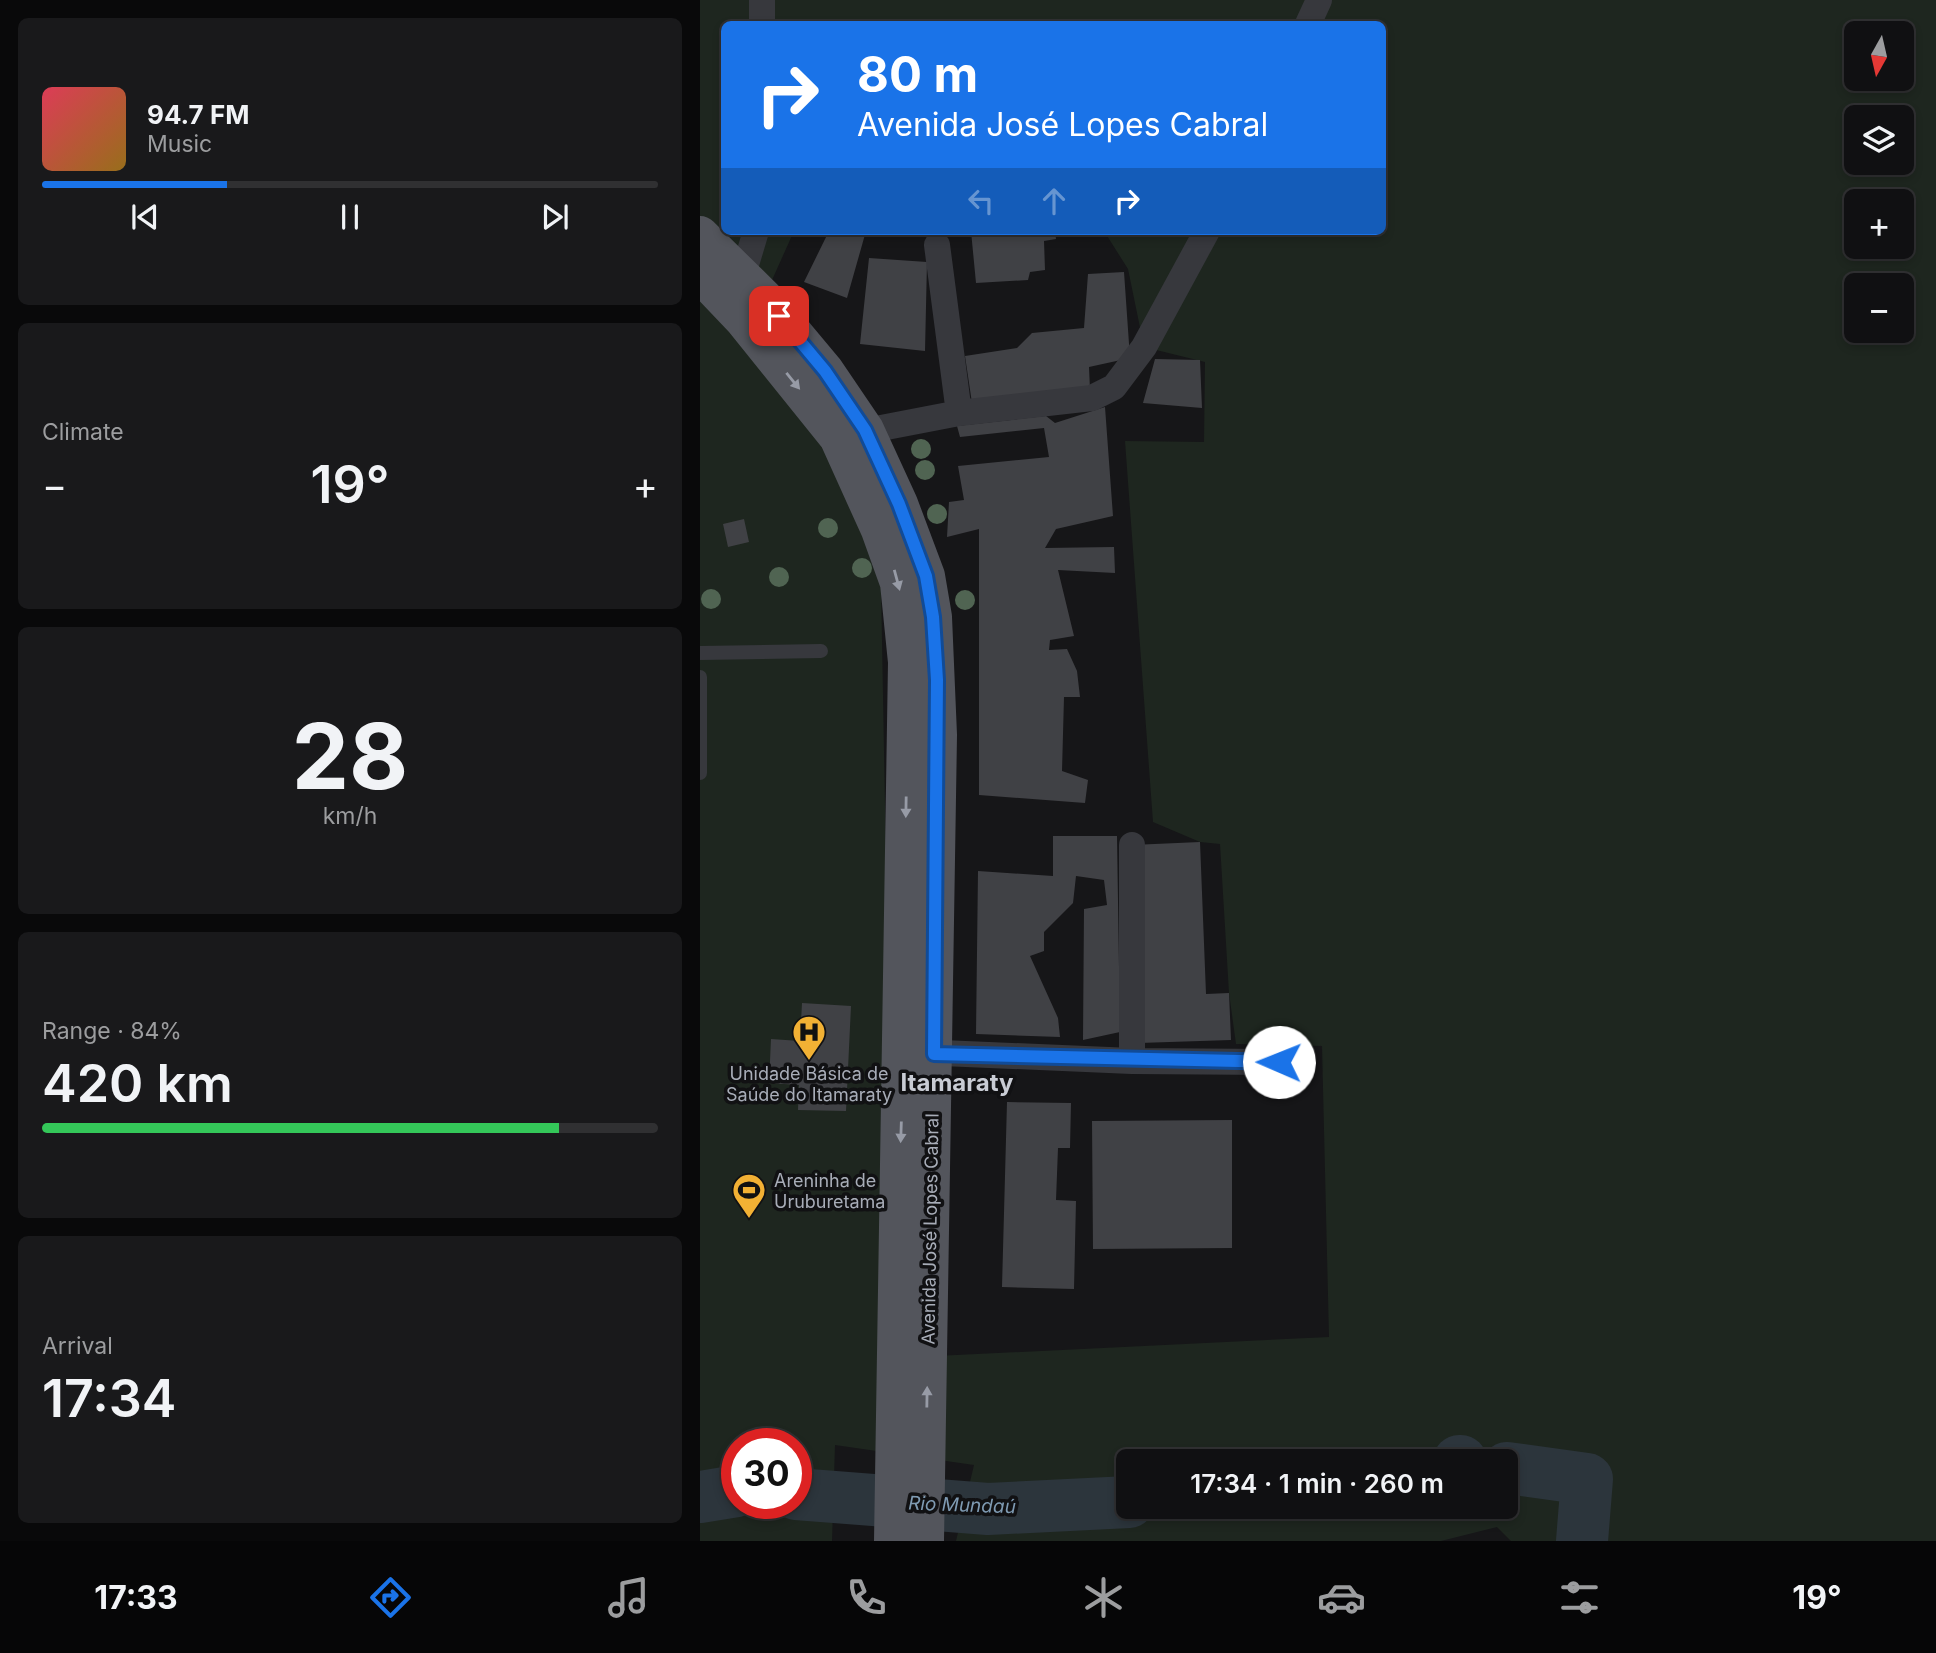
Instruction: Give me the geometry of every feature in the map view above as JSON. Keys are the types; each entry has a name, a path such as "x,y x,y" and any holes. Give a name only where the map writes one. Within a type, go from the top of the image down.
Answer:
{"main road":[{"name":"Avenida José Lopes Cabral","path":"700,235 722,283 851,433 899,583 920,848 910,1465 893,1541"},
{"name":"Avenida José Lopes Cabral","path":"910,1465 925,1541"}],"street":[{"path":"761,0 762,21"},
{"path":"1309,21 1319,0"},
{"path":"722,283 753,235"},
{"path":"851,433 960,413 1091,398 1114,387 1144,347 1205,235"},
{"path":"937,245 960,413"},
{"path":"1132,845 1132,1061"},
{"path":"918,1052 1020,1054 1132,1061 1279,1062"}],"lane":[{"path":"700,653 821,652"},
{"path":"700,677 700,773"}],"shaded area":[{"path":"700,0 1936,0 1936,1541 1511,1541 1497,1527 1441,1541 956,1541 974,1465 835,1445 832,1541 700,1541","holes":["721,21 1386,21 1386,235 1107,235 1128,269 1144,347 1205,362 1204,442 1125,441 1153,822 1200,842 1220,844 1229,993 1236,1044 1322,1046 1329,1337 895,1358 880,530 764,298 792,235 721,235"]}],"building":[{"path":"827,235 865,235 847,298 804,282"},
{"path":"971,235 1056,235 1056,239 1044,241 1045,270 1030,272 1028,280 976,283"},
{"path":"869,258 927,262 925,351 860,344"},
{"path":"1124,272 1130,358 1089,367 1090,390 972,403 965,356 1017,348 1032,333 1084,328 1088,274"},
{"path":"1155,359 1200,360 1202,408 1143,403"},
{"path":"1105,407 1113,516 1056,529 1045,548 1114,547 1115,573 1058,570 1074,636 1050,640 1049,650 1067,649 1077,671 1080,697 1064,697 1062,771 1088,780 1085,803 979,795 979,529 947,537 949,502 964,500 958,466 1049,457 1044,428 960,437 957,426 1046,416 1055,423"},
{"path":"744,519 749,542 728,547 723,524"},
{"path":"1053,836 1117,836 1120,1032 1083,1040 1084,909 1107,905 1104,880 1076,876 1073,903 1044,932 1044,951 1030,956 1058,1018 1060,1037 976,1034 978,871 1053,876"},
{"path":"1200,842 1206,994 1229,993 1231,1040 1139,1043 1132,845"},
{"name":"Unidade Básica de Saúde do Itamaraty","path":"802,1003 851,1006 846,1111 798,1110 799,1085 769,1083 771,1039 800,1041"},
{"path":"1007,1102 1071,1103 1070,1148 1058,1148 1056,1200 1076,1201 1074,1289 1002,1287"},
{"path":"1232,1120 1232,1248 1093,1249 1092,1121"}],"waterway":[{"name":"Rio Mundaú","path":"1518,1470 1587,1479 1582,1541"},
{"name":"Rio Mundaú","path":"700,1497 721,1494"},
{"name":"Rio Mundaú","path":"812,1495 988,1509 1116,1503"}],"place":[{"name":"Unidade Básica de Saúde do Itamaraty","path":"809,1062"},
{"name":"Areninha de Uruburetama","path":"749,1220"}],"district":[{"name":"Itamaraty","path":"957,1082"}],"route":[{"path":"779,316 825,371 865,430 915,542 926,576 933,617 938,735 933,959 934,1054 1020,1054 1132,1061 1279,1062"}]}
